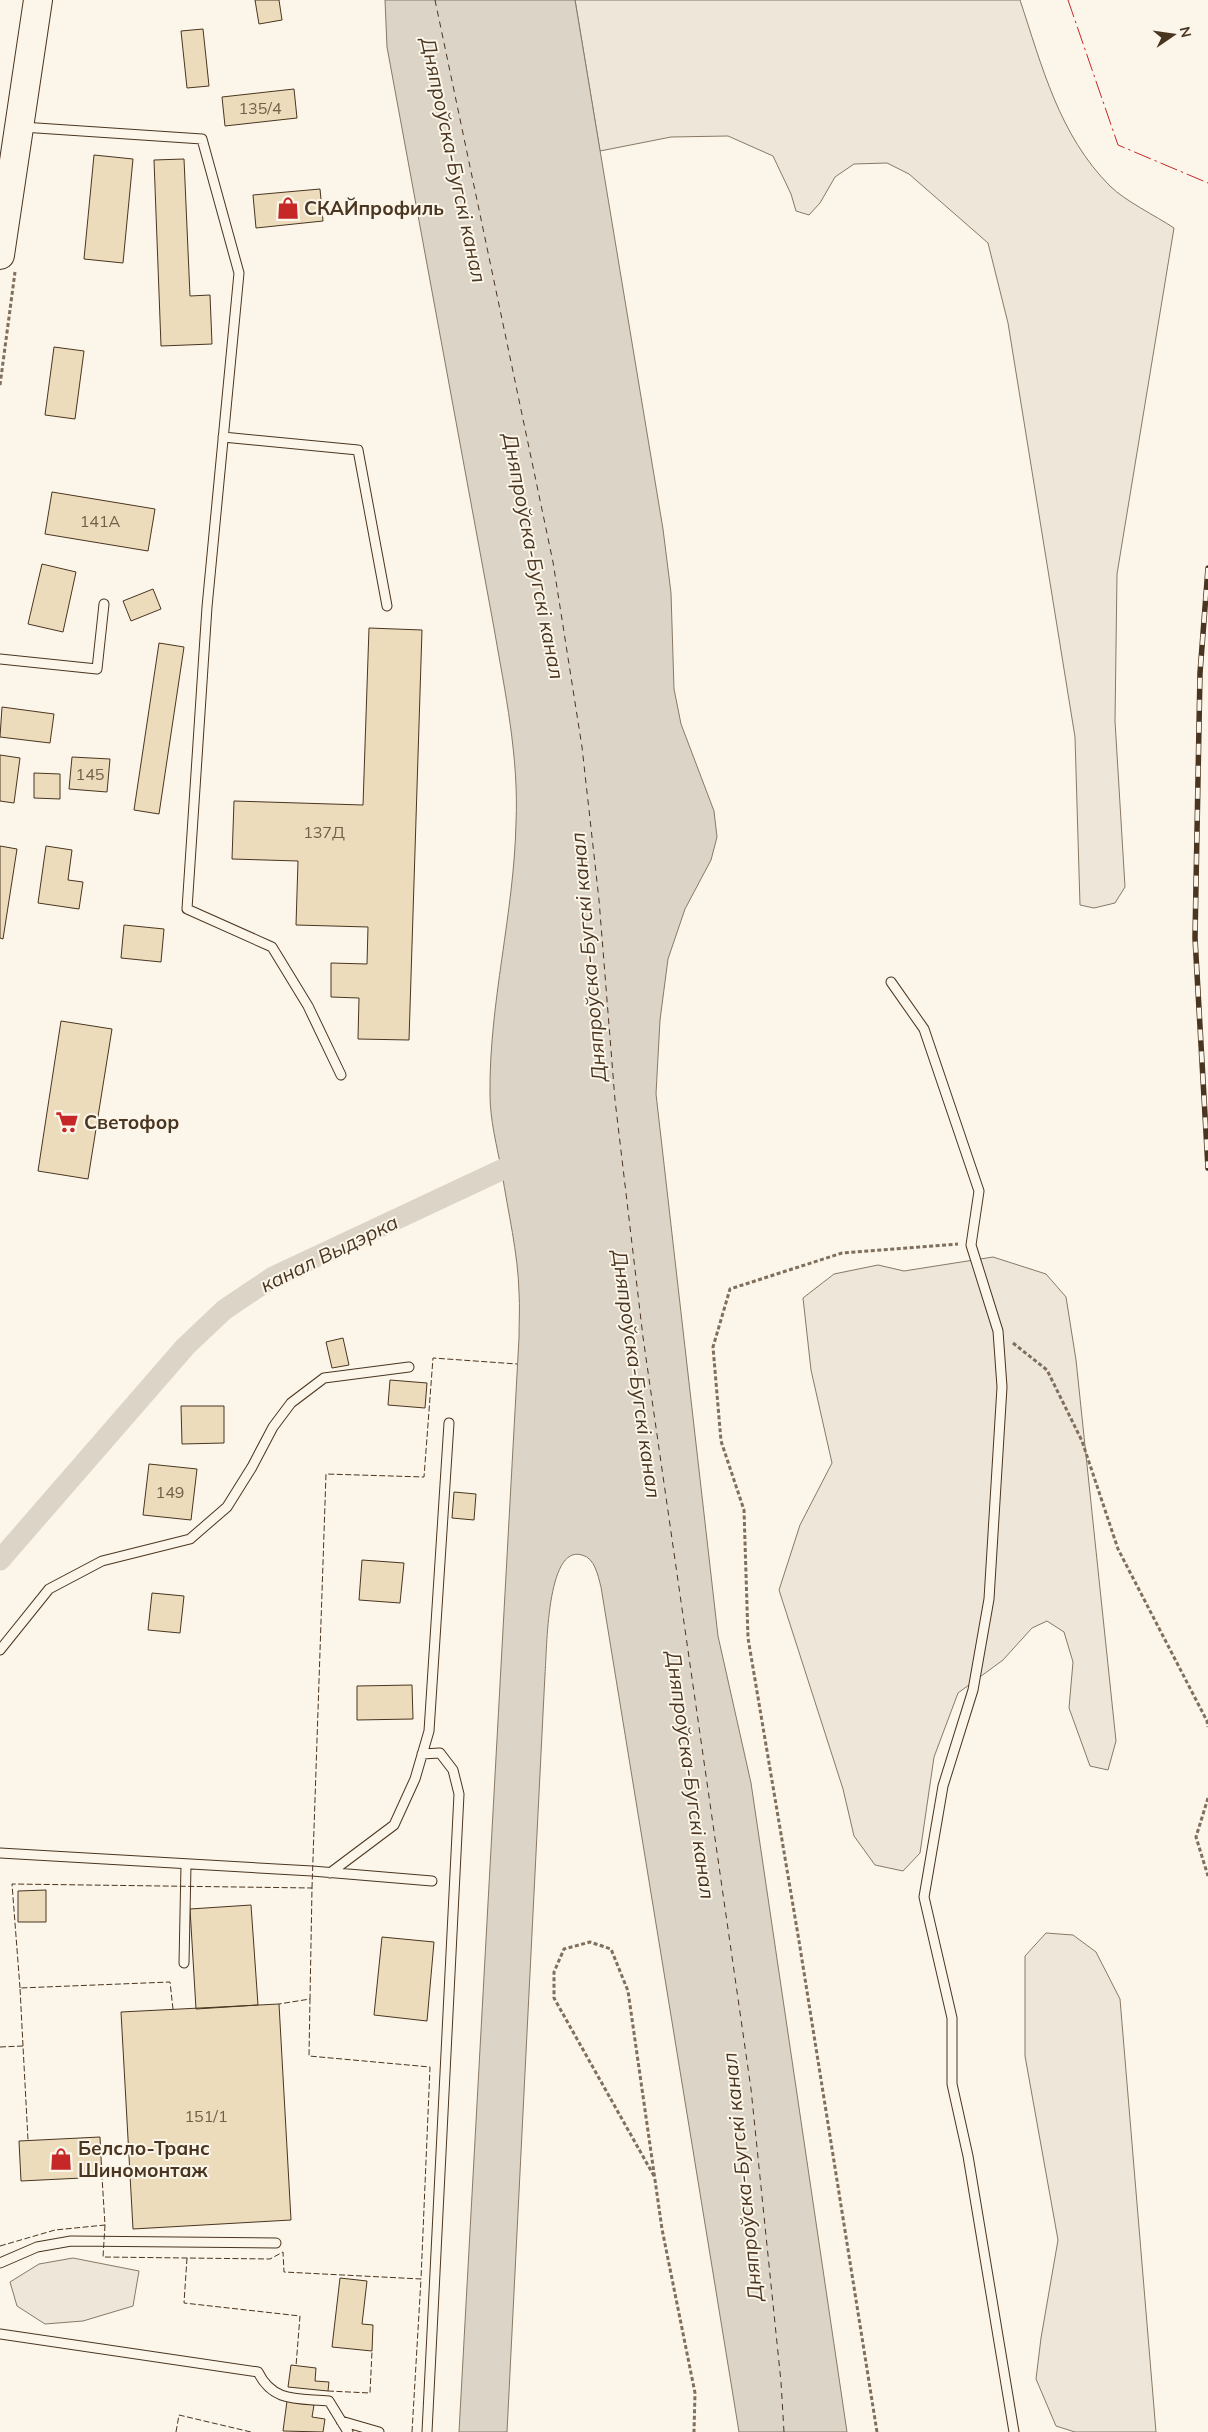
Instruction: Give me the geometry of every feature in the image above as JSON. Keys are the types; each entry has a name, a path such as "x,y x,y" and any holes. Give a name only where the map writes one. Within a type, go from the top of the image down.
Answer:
{"main road":[{"path":"0,255 6,176 19,127 38,0"}],"lane":[{"path":"19,127 202,139 239,273 207,606 187,909 272,947 308,1006 341,1075"},
{"path":"223,437 358,450 387,606"},
{"path":"0,659 97,669 104,604"},
{"path":"891,982 924,1029 979,1191 971,1245 998,1331 1002,1387 989,1599 973,1690 943,1786 924,1897 952,2018 952,2084 968,2156 1014,2432"},
{"path":"0,1650 50,1589 102,1562 190,1539 227,1507 273,1427 291,1403 324,1378 409,1367"},
{"path":"330,1873 394,1825 415,1779 429,1731 448,1423"},
{"path":"422,1754 440,1753 453,1770 459,1794 427,2432"},
{"path":"0,1853 432,1881"},
{"path":"184,1962 186,1865"},
{"path":"0,2263 37,2247 71,2241 276,2242"},
{"path":"0,2334 258,2372 264,2386 282,2397 329,2401 348,2432"},
{"path":"342,2421 379,2432"}],"path":[{"path":"876,2432 799,1941 748,1638 744,1510 721,1441 713,1347 730,1289 842,1253 949,1243 971,1245"},
{"path":"998,1331 1047,1370 1082,1441 1118,1548 1207,1721 1208,1727"},
{"path":"1208,1798 1196,1837 1208,1876"},
{"path":"654,2176 554,1998 554,1972 564,1949 590,1942 611,1949 628,1991 662,2229 695,2393 694,2432"}],"shaded area":[{"path":"575,0 1020,0 1054,99 1078,145 1092,166 1116,192 1174,228 1117,574 1115,721 1125,887 1115,903 1094,908 1080,905 1075,737 1008,323 988,243 909,174 887,163 854,164 835,177 820,203 809,215 796,211 791,194 773,156 728,136 671,137 600,151"},
{"path":"993,1257 1046,1274 1066,1297 1076,1360 1116,1741 1108,1770 1090,1766 1069,1708 1073,1662 1064,1632 1047,1621 1032,1628 1003,1660 958,1693 934,1757 920,1853 903,1871 875,1865 854,1836 843,1789 779,1590 800,1525 832,1463 811,1370 803,1298 834,1274 878,1265 904,1271"},
{"path":"1046,1933 1073,1935 1096,1952 1120,1999 1156,2432 1075,2432 1056,2426 1036,2379 1058,2240 1025,2056 1025,1956"},
{"path":"73,2258 139,2271 133,2306 83,2321 45,2324 17,2306 10,2282 39,2264"}],"water":[{"name":"Дняпроўска-Бугскі канал","path":"385,0 575,0 663,529 671,593 674,689 681,724 714,811 717,837 711,860 685,909 668,959 660,1020 656,1094 718,1636 751,1783 847,2432 739,2432 601,1587 593,1564 582,1555 570,1556 561,1566 555,1582 548,1624 507,2432 459,2432 519,1338 517,1262 490,1104 493,1026 511,891 516,798 507,700 387,47"}],"building":[{"path":"255,0 279,0 282,20 259,24"},
{"path":"203,29 209,86 187,88 181,31"},
{"path":"294,89 297,118 225,126 222,97"},
{"path":"94,155 133,159 123,263 84,259"},
{"path":"184,159 190,296 210,295 212,344 161,346 154,160"},
{"name":"СКАЙпрофиль","path":"320,189 323,221 256,228 253,195"},
{"path":"54,347 84,351 75,419 45,415"},
{"path":"52,492 155,509 148,551 45,534"},
{"path":"42,564 76,572 63,632 28,624"},
{"path":"153,589 161,609 131,621 123,601"},
{"path":"369,628 422,630 409,1040 358,1039 359,998 331,997 331,963 367,964 368,927 296,925 298,861 232,859 234,801 363,805"},
{"path":"159,643 184,647 159,814 134,810"},
{"path":"2,707 54,714 50,743 0,737"},
{"path":"0,755 20,758 14,803 0,801"},
{"path":"72,757 110,759 107,792 69,789"},
{"path":"34,773 60,774 60,799 34,798"},
{"path":"0,846 17,849 3,939 0,938"},
{"path":"46,846 72,850 68,880 83,882 79,909 38,903"},
{"path":"124,925 164,929 161,962 121,958"},
{"path":"61,1021 112,1029 88,1179 38,1171"},
{"path":"343,1338 349,1365 332,1368 326,1342"},
{"path":"390,1380 427,1383 425,1408 388,1405"},
{"path":"181,1406 224,1406 224,1443 182,1444"},
{"path":"149,1464 197,1469 191,1520 143,1515"},
{"path":"454,1492 476,1494 474,1520 452,1518"},
{"path":"362,1560 404,1563 400,1603 359,1600"},
{"path":"152,1593 184,1596 180,1633 148,1630"},
{"path":"412,1685 413,1719 357,1720 357,1686"},
{"path":"46,1890 46,1922 18,1922 18,1891"},
{"path":"251,1905 258,2005 196,2009 190,1909"},
{"path":"382,1937 434,1942 427,2021 374,2015"},
{"path":"279,2004 291,2220 133,2229 121,2012"},
{"name":"Белсло-Транс Шиномонтаж","path":"100,2137 102,2177 21,2181 19,2141"},
{"path":"340,2278 367,2281 362,2324 373,2325 372,2351 332,2347"},
{"path":"291,2365 316,2368 315,2381 329,2382 328,2391 288,2387"},
{"path":"287,2401 314,2405 312,2417 325,2419 323,2432 283,2431"}],"waterway":[{"name":"канал Выдэрка","path":"0,1560 185,1347 224,1310 273,1277 527,1158"}],"ferry route":[{"path":"435,0 553,562 582,747 599,900 615,1100 643,1337 751,2089 781,2382 784,2432"}],"railway":[{"path":"1208,568 1200,673 1195,938 1208,1168"}],"fence":[{"path":"312,1888 326,1474 424,1477 433,1358 517,1364"},
{"path":"20,1988 12,1884 312,1888 310,1999"},
{"path":"23,2046 20,1988 170,1982 173,2009"},
{"path":"105,2225 103,2257 270,2259 283,2252 284,2272 421,2279 430,2067 309,2056 310,1999 279,2004"},
{"path":"0,2047 23,2046 28,2140"},
{"path":"0,2246 55,2230 105,2225 102,2177"},
{"path":"187,2258 184,2303 300,2316 296,2366"},
{"path":"412,2432 421,2279"},
{"path":"328,2391 370,2393 372,2351"},
{"path":"176,2432 179,2415 251,2432"}],"power":[{"path":"1068,0 1118,145 1208,183"}],"place":[{"name":"СКАЙпрофиль","path":"288,208"},
{"name":"Светофор","path":"67,1122"},
{"name":"Белсло-Транс Шиномонтаж","path":"61,2159"}]}
